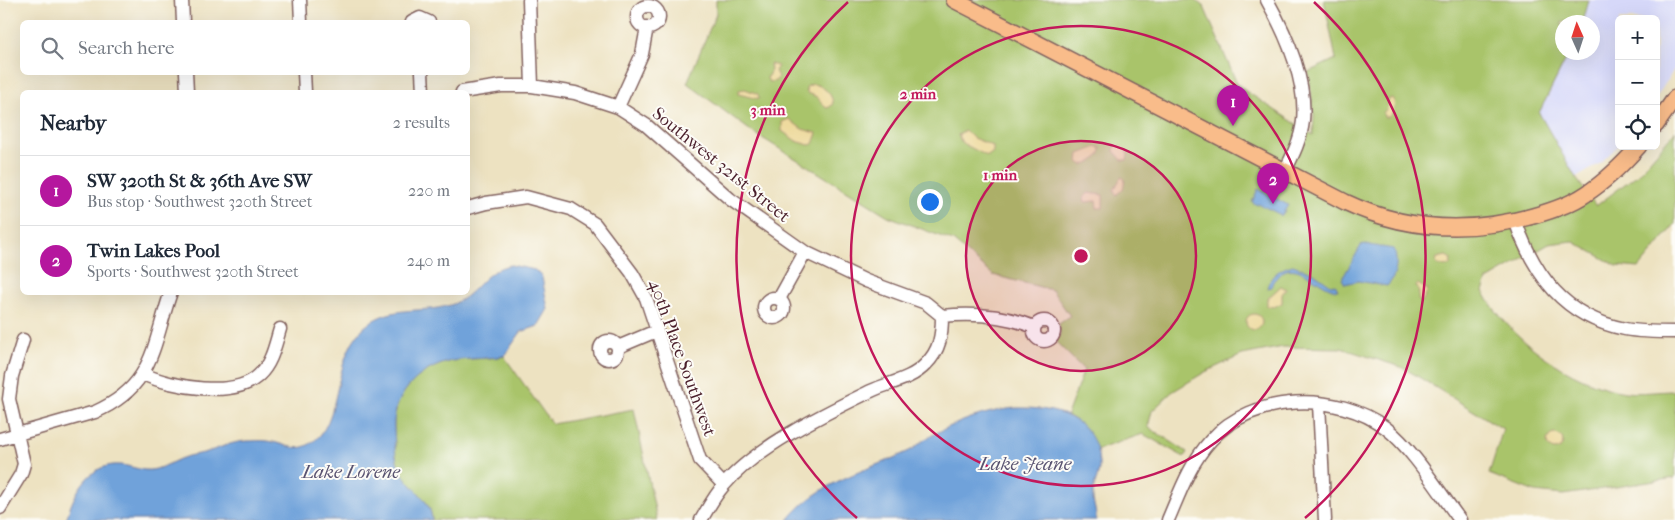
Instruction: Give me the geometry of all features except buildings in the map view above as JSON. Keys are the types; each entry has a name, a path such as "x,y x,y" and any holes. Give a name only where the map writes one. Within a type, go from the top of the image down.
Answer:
{"main road":[{"path":"954,0 1359,209 1407,224 1460,228 1515,220 1552,210 1585,194 1620,167 1635,150"},
{"path":"1660,119 1675,98"}],"street":[{"path":"182,0 183,20"},
{"path":"300,0 301,20"},
{"path":"529,0 532,86"},
{"path":"1267,0 1286,36 1294,60 1302,96 1302,125 1297,146 1285,171"},
{"path":"618,107 642,54 647,27"},
{"path":"186,75 186,90"},
{"path":"304,75 305,90"},
{"path":"422,75 423,90"},
{"name":"Southwest 321st Street","path":"470,91 502,86 532,86 568,92 618,107 646,125 730,199 805,252 866,281 926,303 942,316"},
{"name":"40th Place Southwest","path":"470,208 504,199 526,197 571,209 595,224 632,273 646,298 700,460 724,485"},
{"path":"1515,220 1529,257 1540,274 1555,292 1572,307 1595,320 1625,329 1675,332"},
{"path":"779,299 805,252"},
{"path":"0,439 17,436 80,417 109,405 129,391 143,374 170,295"},
{"path":"701,520 724,485 752,458 789,435 873,390 908,378 925,366 937,352 942,332 942,316 971,313 1024,323 1034,327"},
{"path":"143,374 182,388 226,387 247,383 259,376 267,366 280,329"},
{"path":"618,347 656,331"},
{"path":"0,508 23,467 23,456 11,412 10,391 23,340"},
{"path":"1168,520 1196,460 1212,439 1233,422 1257,410 1281,404 1345,406 1368,416 1387,429 1402,444 1460,520"},
{"path":"1319,404 1325,520"}],"shaded area":[{"path":"1589,0 1675,0 1675,68 1660,92 1660,15 1615,15 1615,149 1599,164 1576,178 1539,113 1566,60 1600,60 1600,15 1585,15"}],"green space":[{"path":"716,0 1195,0 1204,7 1238,86 1313,135 1314,115 1308,72 1336,59 1324,0 1589,0 1585,15 1555,15 1555,60 1566,60 1539,113 1576,178 1596,206 1638,174 1675,131 1675,224 1639,268 1617,266 1572,241 1549,244 1487,280 1483,291 1494,309 1525,342 1563,369 1605,387 1625,392 1675,391 1675,478 1563,495 1535,492 1489,474 1503,429 1404,368 1341,348 1283,347 1242,355 1205,372 1172,392 1152,411 1148,427 1187,452 1184,457 1143,434 1096,450 1085,429 1067,415 1084,370 1056,342 1060,334 1059,324 1070,316 1052,290 993,275 953,241 888,216 751,131 687,83 716,14"},
{"path":"504,356 552,424 634,409 657,520 432,520 428,505 404,476 398,464 394,428 398,403 404,392 413,382 434,367 459,360"}],"sand":[{"path":"770,64 778,66 775,71 778,77 776,81 769,82 767,78 771,70"},
{"path":"813,84 829,93 833,103 830,107 826,108 817,97 807,93 806,87"},
{"path":"745,89 758,94 759,99 738,94 739,90"},
{"path":"1392,98 1395,105 1393,110 1389,117 1384,117 1383,113 1387,108 1389,99"},
{"path":"789,119 802,129 817,133 813,144 809,145 796,141 782,131 782,122"},
{"path":"965,130 973,138 993,146 993,152 988,156 962,143 958,135"},
{"path":"1115,146 1125,149 1128,155 1127,160 1122,160 1114,151"},
{"path":"1097,147 1101,148 1101,152 1095,159 1083,165 1078,162 1079,154"},
{"path":"1121,177 1125,179 1123,189 1116,195 1114,190"},
{"path":"1088,193 1103,195 1103,208 1097,208 1096,201 1085,202 1084,198"},
{"path":"1446,256 1451,259 1450,265 1445,267 1436,264 1437,258"},
{"path":"1418,284 1428,290 1422,302 1418,300 1419,293 1416,286"},
{"path":"1281,286 1286,289 1282,294 1282,303 1274,307 1267,306 1267,299"},
{"path":"1254,314 1262,322 1254,330 1246,322"},
{"path":"1552,434 1558,434 1563,439 1561,448 1552,450 1547,445 1547,439"}],"water":[{"path":"1258,189 1288,205 1281,217 1279,214 1252,202"},
{"path":"1362,244 1394,249 1396,269 1393,278 1387,286 1358,281 1345,284 1342,279"},
{"name":"Lake Lorene","path":"511,265 535,270 542,277 548,309 538,326 521,332 504,356 459,360 434,367 413,382 404,392 398,403 394,428 398,464 404,476 428,505 432,520 66,520 79,488 94,472 103,467 114,465 152,470 188,456 246,441 268,441 298,448 308,445 320,435 328,421 348,350 358,334 372,321 392,313 433,309 453,304 470,295 487,277 502,267"},
{"path":"1293,265 1314,273 1331,285 1335,284 1338,290 1323,285 1308,275 1292,269 1284,271 1273,281 1272,287 1267,288 1268,283 1277,273"},
{"name":"Lake Jeane","path":"1015,408 1030,408 1058,413 1081,425 1090,434 1096,447 1099,463 1099,471 1093,493 1096,520 788,520 814,496 843,479 910,451 929,437 960,422 993,412"}],"place":[{"name":"SW 320th St & 36th Ave SW","path":"1233,126"},
{"name":"Twin Lakes Pool","path":"1273,204"}]}
